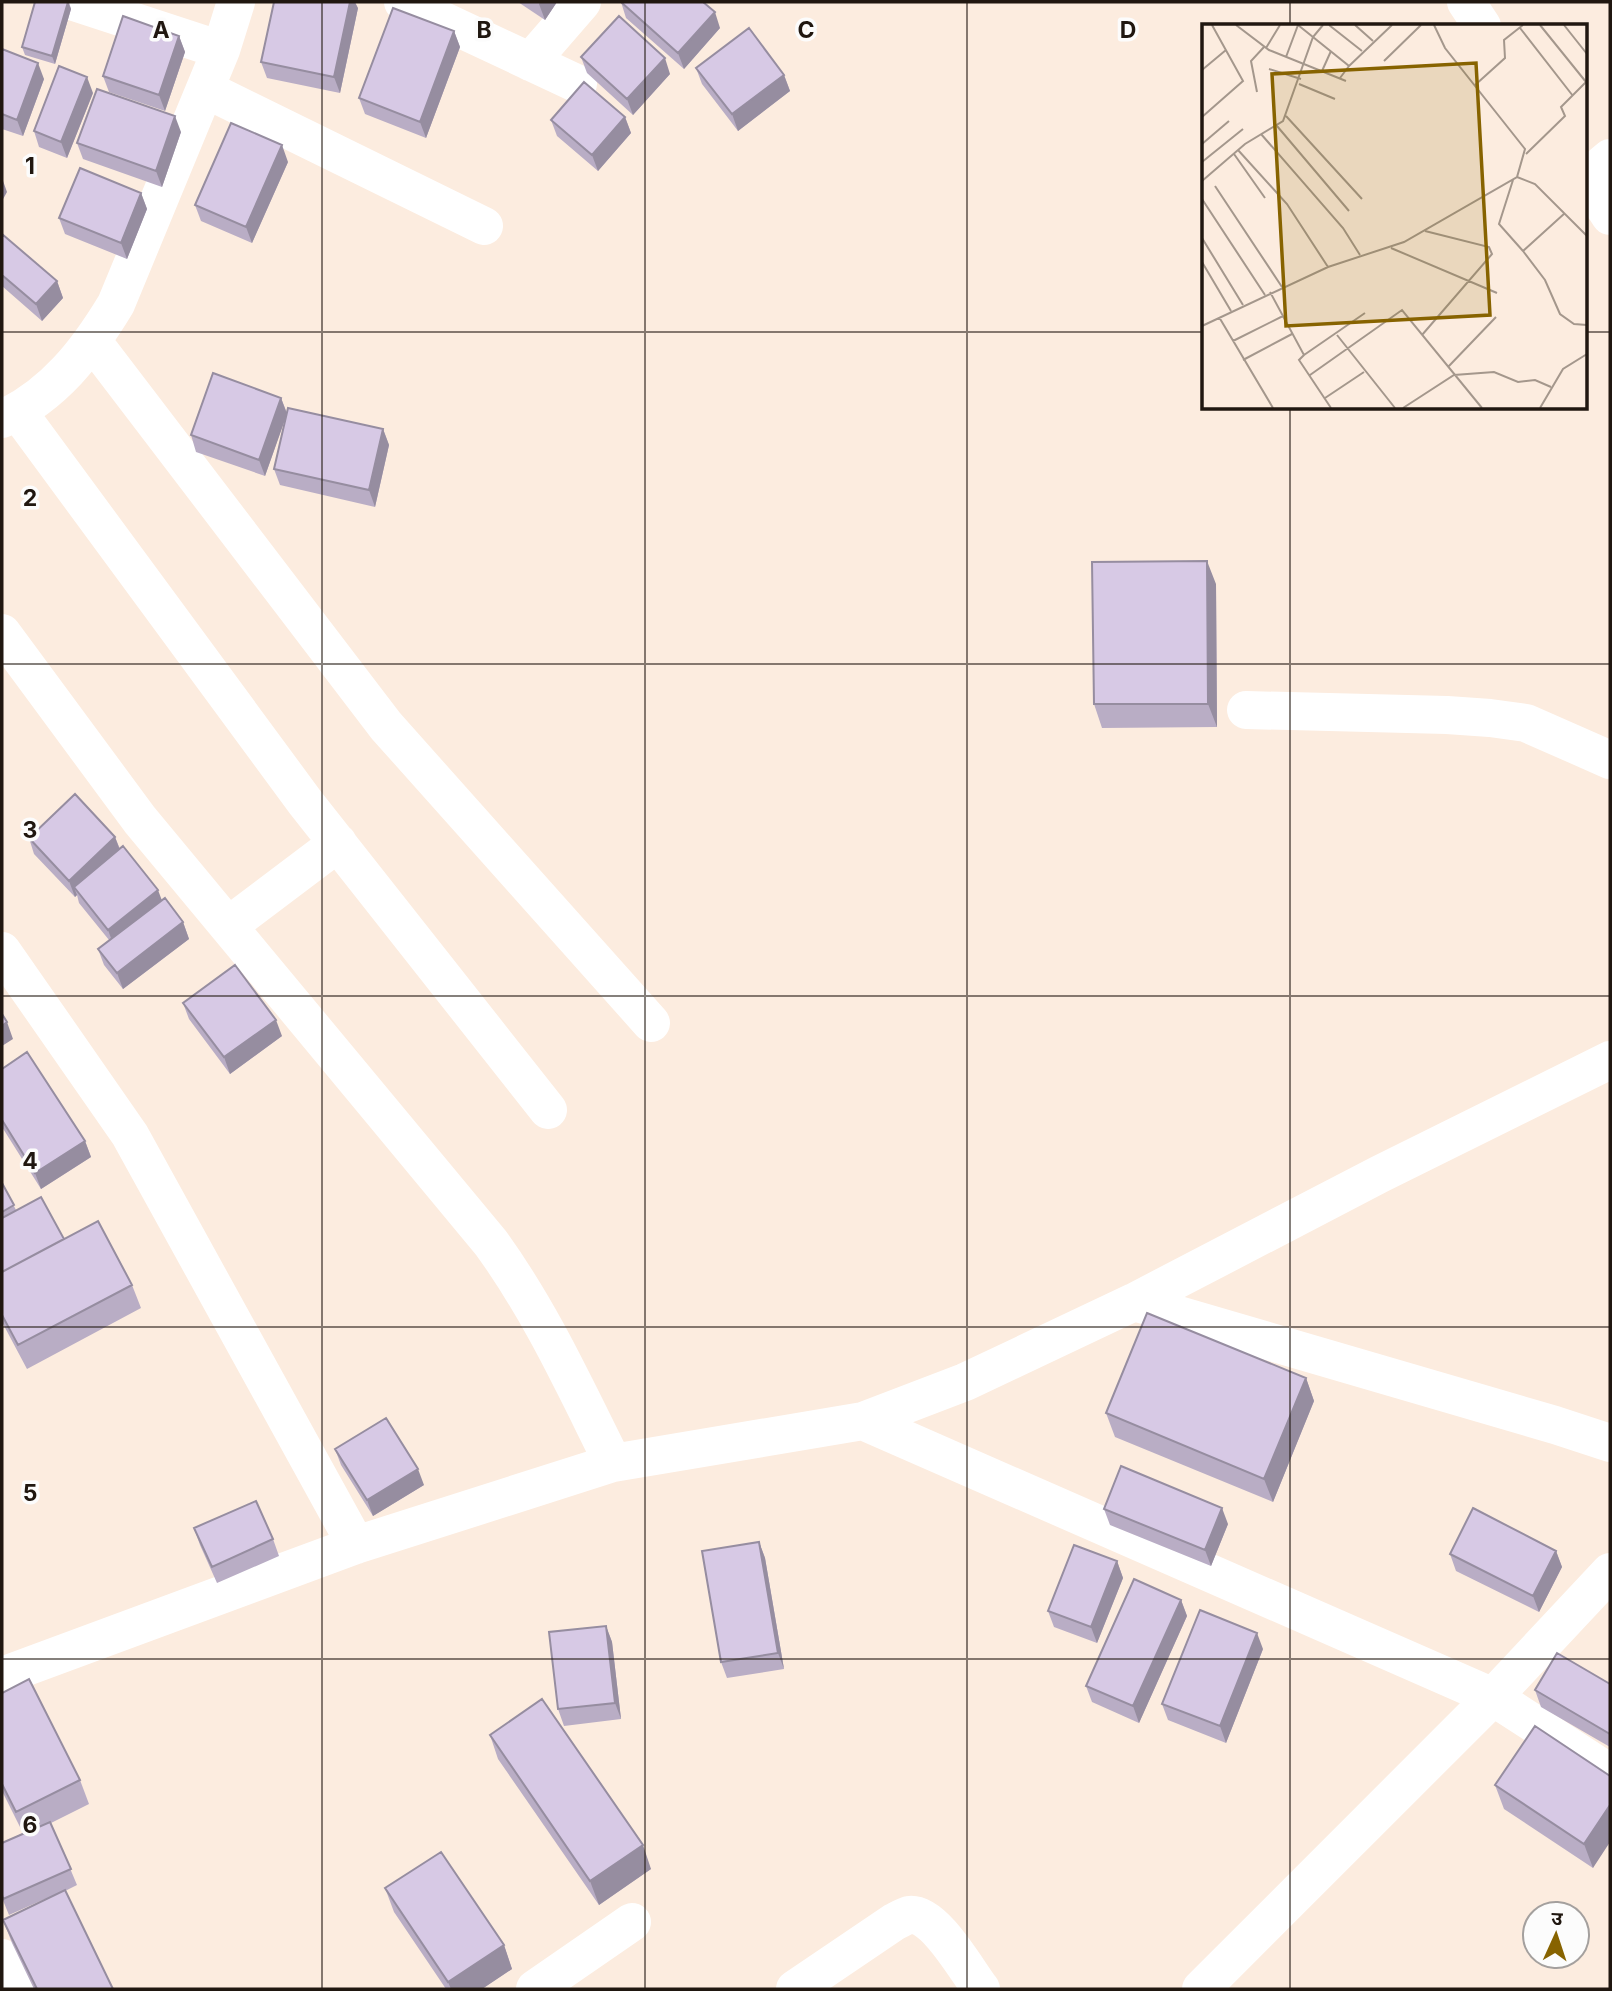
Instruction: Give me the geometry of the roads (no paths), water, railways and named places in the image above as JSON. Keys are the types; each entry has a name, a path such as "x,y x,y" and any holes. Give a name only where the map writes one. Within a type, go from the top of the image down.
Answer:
{"street":[{"path":"74,2 221,50"},
{"path":"236,2 221,50 116,304 93,342 61,380 10,416 338,843 548,1110"},
{"path":"403,2 578,84"},
{"path":"530,62 582,2"},
{"path":"1465,2 1481,24"},
{"path":"205,89 484,226"},
{"path":"1588,176 1610,158"},
{"path":"1588,181 1610,216"},
{"path":"93,342 386,726 651,1024"},
{"path":"2,633 140,820 491,1243 521,1284 551,1337 612,1463"},
{"path":"1246,710 1490,718 1526,723 1610,760"},
{"path":"228,926 338,843"},
{"path":"2,951 130,1135 356,1545"},
{"path":"2,1676 356,1545 612,1463 863,1421 965,1382 1134,1302 1380,1174 1610,1060"},
{"path":"1134,1302 1610,1443"},
{"path":"863,1421 1493,1697 1610,1773"},
{"path":"1201,1989 1493,1697 1610,1572"},
{"path":"794,1989 894,1922 910,1915 925,1918 938,1929 981,1989"},
{"path":"535,1989 632,1922"},
{"path":"2,1958 16,1989"}]}
